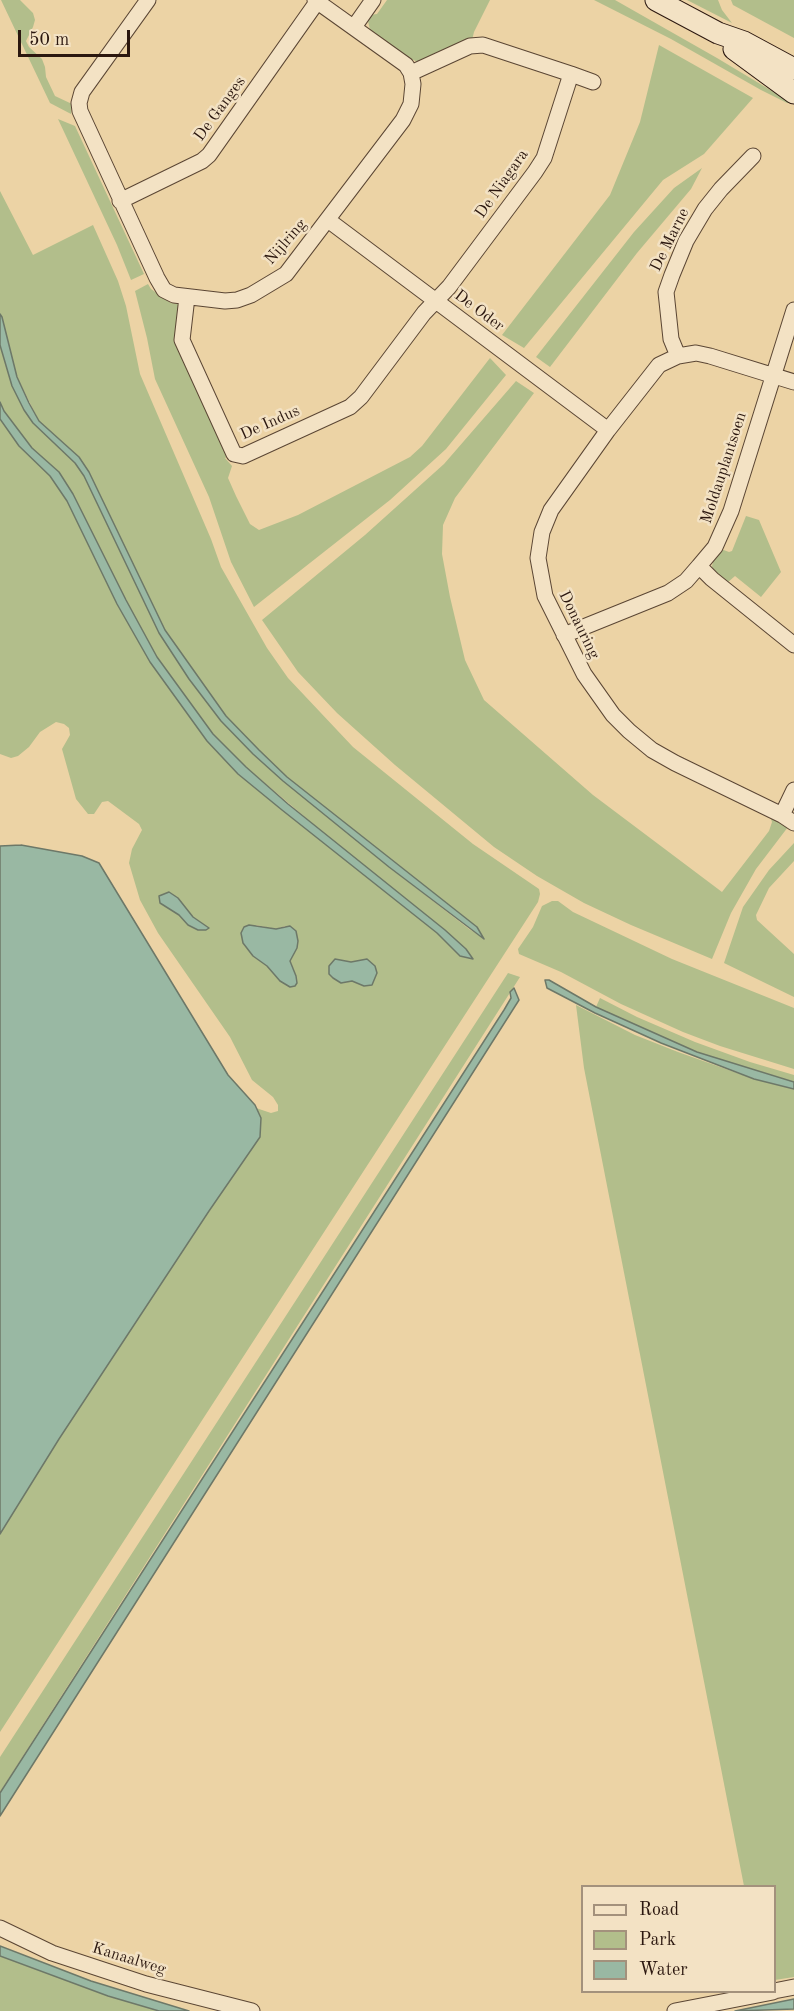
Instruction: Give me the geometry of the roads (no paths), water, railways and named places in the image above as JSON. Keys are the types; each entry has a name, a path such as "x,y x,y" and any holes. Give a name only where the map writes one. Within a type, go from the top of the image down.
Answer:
{"main road":[{"path":"656,0 794,69"},
{"path":"718,33 737,52 794,93"}],"street":[{"name":"Nijlring","path":"148,0 82,92 79,103 82,120 164,290 174,295 225,301 237,300 270,285 286,274 403,120 411,104 413,84 411,73"},
{"path":"354,27 373,0"},
{"name":"De Ganges","path":"120,201 202,161 209,155 316,1"},
{"path":"316,1 406,65 411,73 470,46 483,45 593,82"},
{"name":"De Niagara","path":"435,301 456,278 544,158 571,74"},
{"name":"De Marne","path":"678,356 671,339 666,292 686,241 705,209 753,156"},
{"name":"De Oder","path":"328,220 608,430"},
{"name":"De Indus","path":"187,297 182,340 234,454 243,456 350,407 361,397 435,301"},
{"name":"Moldauplantsoen","path":"564,635 668,593 686,581 715,547 727,521 794,310"},
{"path":"678,356 696,353 710,356 794,382"},
{"name":"Donauring","path":"678,356 659,365 608,430 551,510 540,542 538,558 541,584 584,674 597,695 629,731 652,750 675,763 788,819"},
{"path":"699,566 794,645"},
{"path":"788,819 794,790"},
{"name":"Kanaalweg","path":"0,1928 52,1953 146,1984 252,2011"},
{"path":"776,1991 794,1987"},
{"path":"675,2011 764,1993"}],"water":[{"path":"0,314 17,377 39,421 79,457 89,472 165,630 226,716 287,777 477,927 484,939 389,867 283,781 221,721 189,679 159,633 84,476 75,463 33,423 24,410 12,386 0,345"},
{"path":"0,402 4,411 32,448 59,472 73,494 157,657 213,734 288,804 445,930 466,949 473,959 460,956 437,933 238,774 207,741 150,662 117,604 67,501 50,476 19,446 0,419"},
{"path":"21,845 82,856 99,863 228,1075 255,1105 261,1118 260,1137 59,1439 0,1534 0,846"},
{"path":"169,892 178,898 193,917 209,928 198,930 188,925 179,915 160,903 159,896"},
{"path":"249,925 276,929 290,926 296,931 297,948 290,961 296,976 295,986 290,987 280,981 267,966 253,956 243,943 241,933 244,927"},
{"path":"335,959 351,962 367,959 375,966 377,973 372,985 364,986 352,981 341,983 333,978 329,974 329,966"},
{"path":"545,980 549,980 596,1007 697,1052 794,1082 794,1089 754,1079 661,1043 547,988"},
{"path":"514,988 519,1000 0,1816 0,1793 504,1010 511,998 510,992"},
{"path":"0,1946 91,1981 189,2011 159,2011 108,1996 0,1956"},
{"path":"794,1999 794,2009 735,2011"}]}
